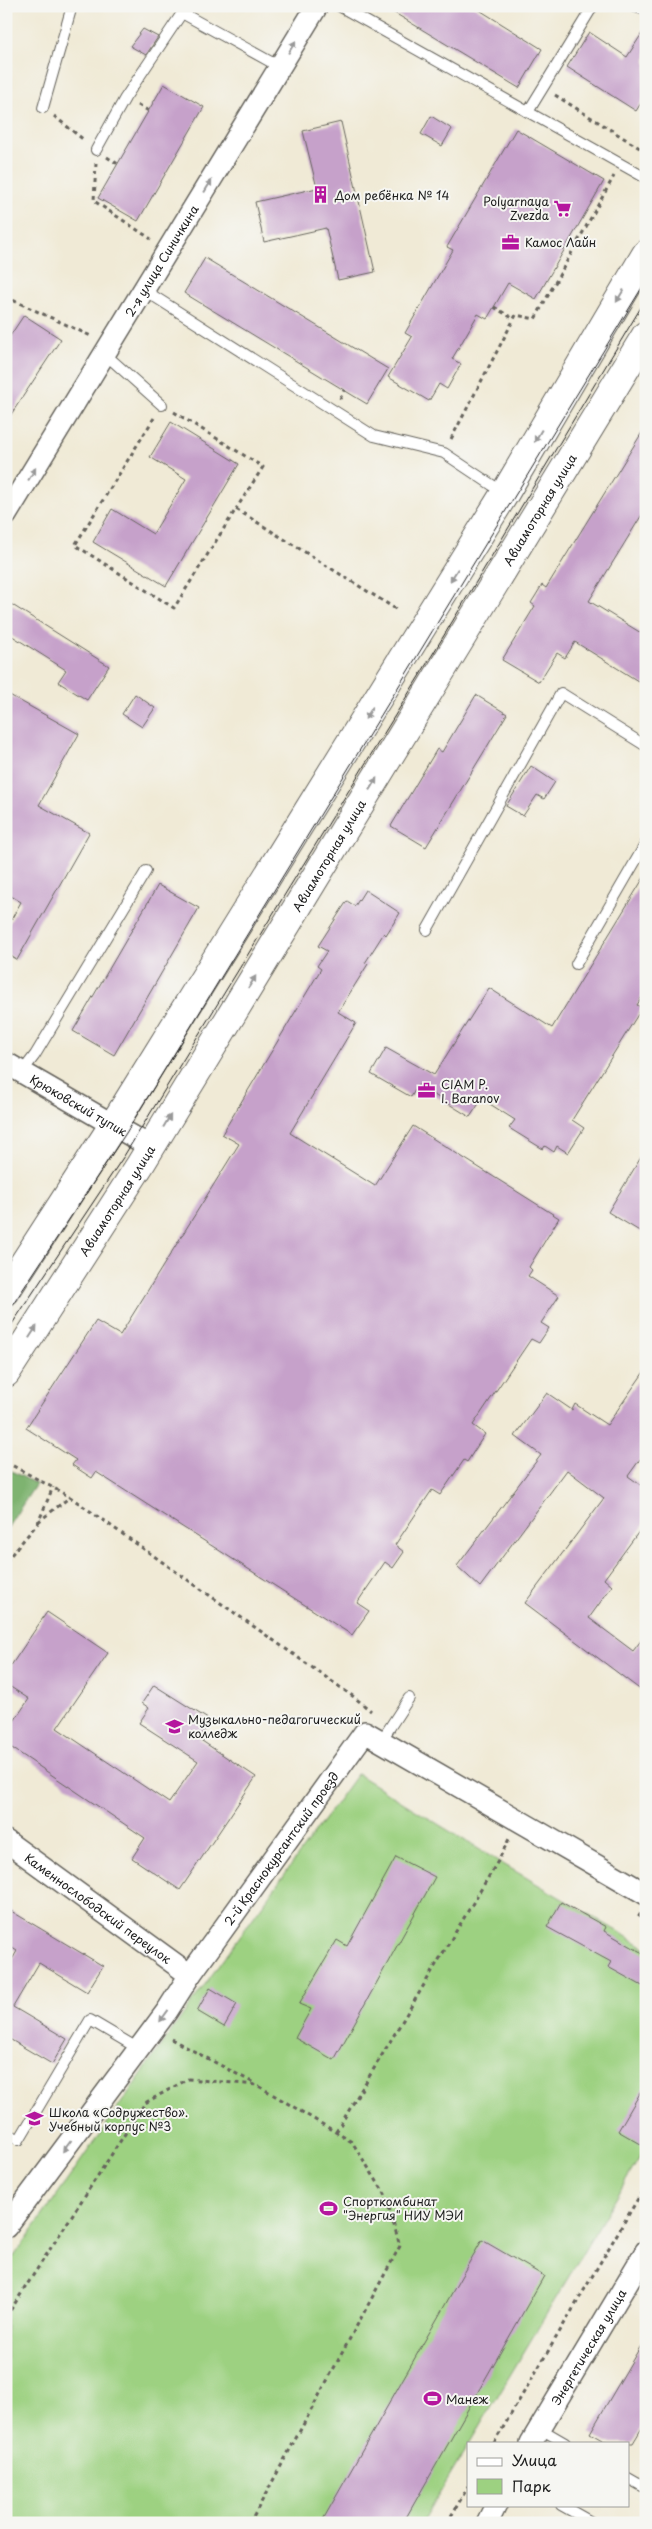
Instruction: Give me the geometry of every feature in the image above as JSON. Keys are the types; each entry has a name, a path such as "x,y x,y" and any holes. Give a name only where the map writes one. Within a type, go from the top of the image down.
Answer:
{"main road":[{"path":"6,1291 114,1124 505,493 646,254"},
{"name":"Авиамоторная улица","path":"6,1373 151,1147 646,335"}],"street":[{"name":"2-я улица Синичкина","path":"6,515 101,346 144,290 317,6"},
{"name":"Крюковский тупик","path":"14,1067 151,1147"},
{"name":"2-й Краснокурсантский проезд","path":"6,2227 167,2011 190,1975 365,1732 646,1894"},
{"name":"Каменнослободский переулок","path":"6,1841 190,1975"},
{"name":"Энергетическая улица","path":"535,2435 646,2251"},
{"path":"487,2523 496,2506"}],"lane":[{"path":"43,108 72,6"},
{"path":"339,6 620,164 644,177 646,174"},
{"path":"528,112 593,6"},
{"path":"633,6 642,9 644,6"},
{"path":"96,150 125,98 182,12 280,67"},
{"path":"144,290 374,436 444,453 505,493"},
{"path":"101,346 162,405"},
{"path":"427,930 561,693 646,746"},
{"path":"576,964 646,843"},
{"path":"14,1067 35,1055 146,871"},
{"path":"381,1741 409,1698"},
{"path":"6,2132 20,2140 90,2020 139,2049"},
{"path":"535,2435 561,2442"},
{"path":"630,2479 642,2486 646,2479"},
{"path":"563,2506 593,2523"}],"path":[{"path":"543,88 646,152"},
{"path":"43,108 96,150 94,201 156,243"},
{"path":"444,453 516,315 535,319 620,164"},
{"path":"6,297 101,346"},
{"path":"494,307 514,319"},
{"path":"162,405 263,468 236,509 174,608 75,545 162,405"},
{"path":"236,509 399,611"},
{"path":"6,1462 70,1497 354,1697"},
{"path":"38,1523 53,1487"},
{"path":"6,1560 38,1523 70,1497"},
{"path":"336,2132 498,1861 510,1836"},
{"path":"637,1914 646,1919"},
{"path":"168,2038 257,2085 352,2142 385,2194 400,2246 250,2523"},
{"path":"6,2317 145,2103 188,2079 257,2085"},
{"path":"495,2442 646,2185"},
{"path":"448,2523 467,2489"}],"green space":[{"path":"6,1468 36,1484 6,1530"},
{"name":"Спорткомбинат \"Энергия\" НИУ МЭИ","path":"357,1774 498,1861 646,1948 646,2147 470,2442 467,2442 467,2447 422,2523 6,2523 6,2268 180,2019"}],"building":[{"path":"383,6 473,6 542,49 519,88"},
{"path":"646,27 646,95 636,111 567,67 589,32 627,57"},
{"path":"143,29 158,37 146,55 130,46"},
{"path":"164,84 204,107 138,221 98,198"},
{"path":"431,116 452,129 442,146 421,134"},
{"name":"Дом ребёнка № 14","path":"341,122 375,272 338,280 326,228 264,242 255,202 317,188 303,131"},
{"path":"516,129 604,181 536,299 508,283 487,319 478,314 452,359 461,364 447,389 439,384 429,401 388,377 412,337 405,333 453,250 447,247"},
{"path":"205,258 388,369 367,404 184,293"},
{"path":"24,315 61,339 6,422 6,342"},
{"path":"171,422 239,464 166,586 93,542 112,509 153,534 186,479 150,457"},
{"path":"646,426 646,508 589,601 646,636 646,686 575,642 565,658 557,653 539,682 502,660 535,606 531,603 542,585 546,588"},
{"path":"6,601 109,666 87,700 58,682 66,670 6,632"},
{"path":"6,693 79,734 39,805 89,833 17,960 6,953 6,929 21,902 6,893"},
{"path":"135,694 155,708 142,727 122,714"},
{"path":"476,695 507,714 426,847 391,826 437,749 442,752"},
{"path":"531,766 555,782 544,799 537,795 523,816 506,806"},
{"path":"646,874 646,990 637,1005 642,1008 572,1120 584,1128 568,1153 557,1146 554,1152 545,1146 543,1149 509,1128 515,1120 482,1099 470,1117 418,1085 411,1097 371,1074 386,1048 434,1075 489,988 552,1028"},
{"path":"158,885 199,908 114,1055 73,1031"},
{"path":"365,890 400,913 386,935 384,933 365,963 368,964 338,1012 356,1023 290,1133 375,1186 413,1126 559,1218 529,1267 532,1270 528,1276 559,1296 541,1323 549,1328 539,1343 531,1339 473,1425 485,1434 467,1462 464,1460 440,1495 432,1490 395,1545 404,1552 393,1568 385,1562 357,1603 369,1611 352,1635 96,1472 92,1478 72,1465 76,1460 26,1428 96,1321 120,1335 239,1144 222,1134 321,969 317,966 327,951 318,946 347,901 355,906"},
{"path":"646,1149 646,1235 608,1212"},
{"path":"646,1369 646,1451 628,1476 646,1489 646,1522 604,1579 612,1586 589,1618 633,1651 646,1634 646,1694 525,1603 604,1498 567,1470 480,1587 457,1566 541,1455 515,1436 547,1393 572,1410 575,1404 607,1425"},
{"path":"47,1612 108,1653 57,1728 169,1803 198,1761 139,1723 149,1708 142,1703 154,1685 211,1721 199,1739 256,1777 180,1890 132,1858 145,1838 6,1744 6,1733 29,1699 6,1684 6,1673"},
{"path":"396,1857 435,1877 334,2060 295,2038 311,2009 299,2004 337,1940 347,1946"},
{"path":"561,1902 606,1927 604,1931 646,1955 646,1988 608,1967 611,1962 547,1927"},
{"path":"6,1908 103,1966 87,1992 39,1963 13,2007 67,2039 52,2064 6,2037 6,1970 17,1951 6,1944"},
{"path":"210,1988 237,2004 224,2027 197,2011"},
{"path":"646,2083 646,2147 618,2131"},
{"name":"Манеж","path":"482,2240 544,2276 403,2523 321,2523"},
{"path":"646,2337 646,2421 633,2443 605,2442 590,2433"}],"tram line":[{"path":"6,1315 126,1133 646,281"},
{"path":"6,1333 124,1156 434,652 646,299"}],"place":[{"name":"Дом ребёнка № 14","path":"321,195"},
{"name":"Polyarnaya Zvezda","path":"563,208"},
{"name":"Камос Лайн","path":"511,242"},
{"name":"CIAM P. I. Baranov","path":"427,1091"},
{"name":"Музыкально-педагогический колледж","path":"174,1726"},
{"name":"Школа «Содружество». Учебный корпус №3","path":"35,2119"},
{"name":"Спорткомбинат \"Энергия\" НИУ МЭИ","path":"329,2208"},
{"name":"Манеж","path":"432,2399"}]}
